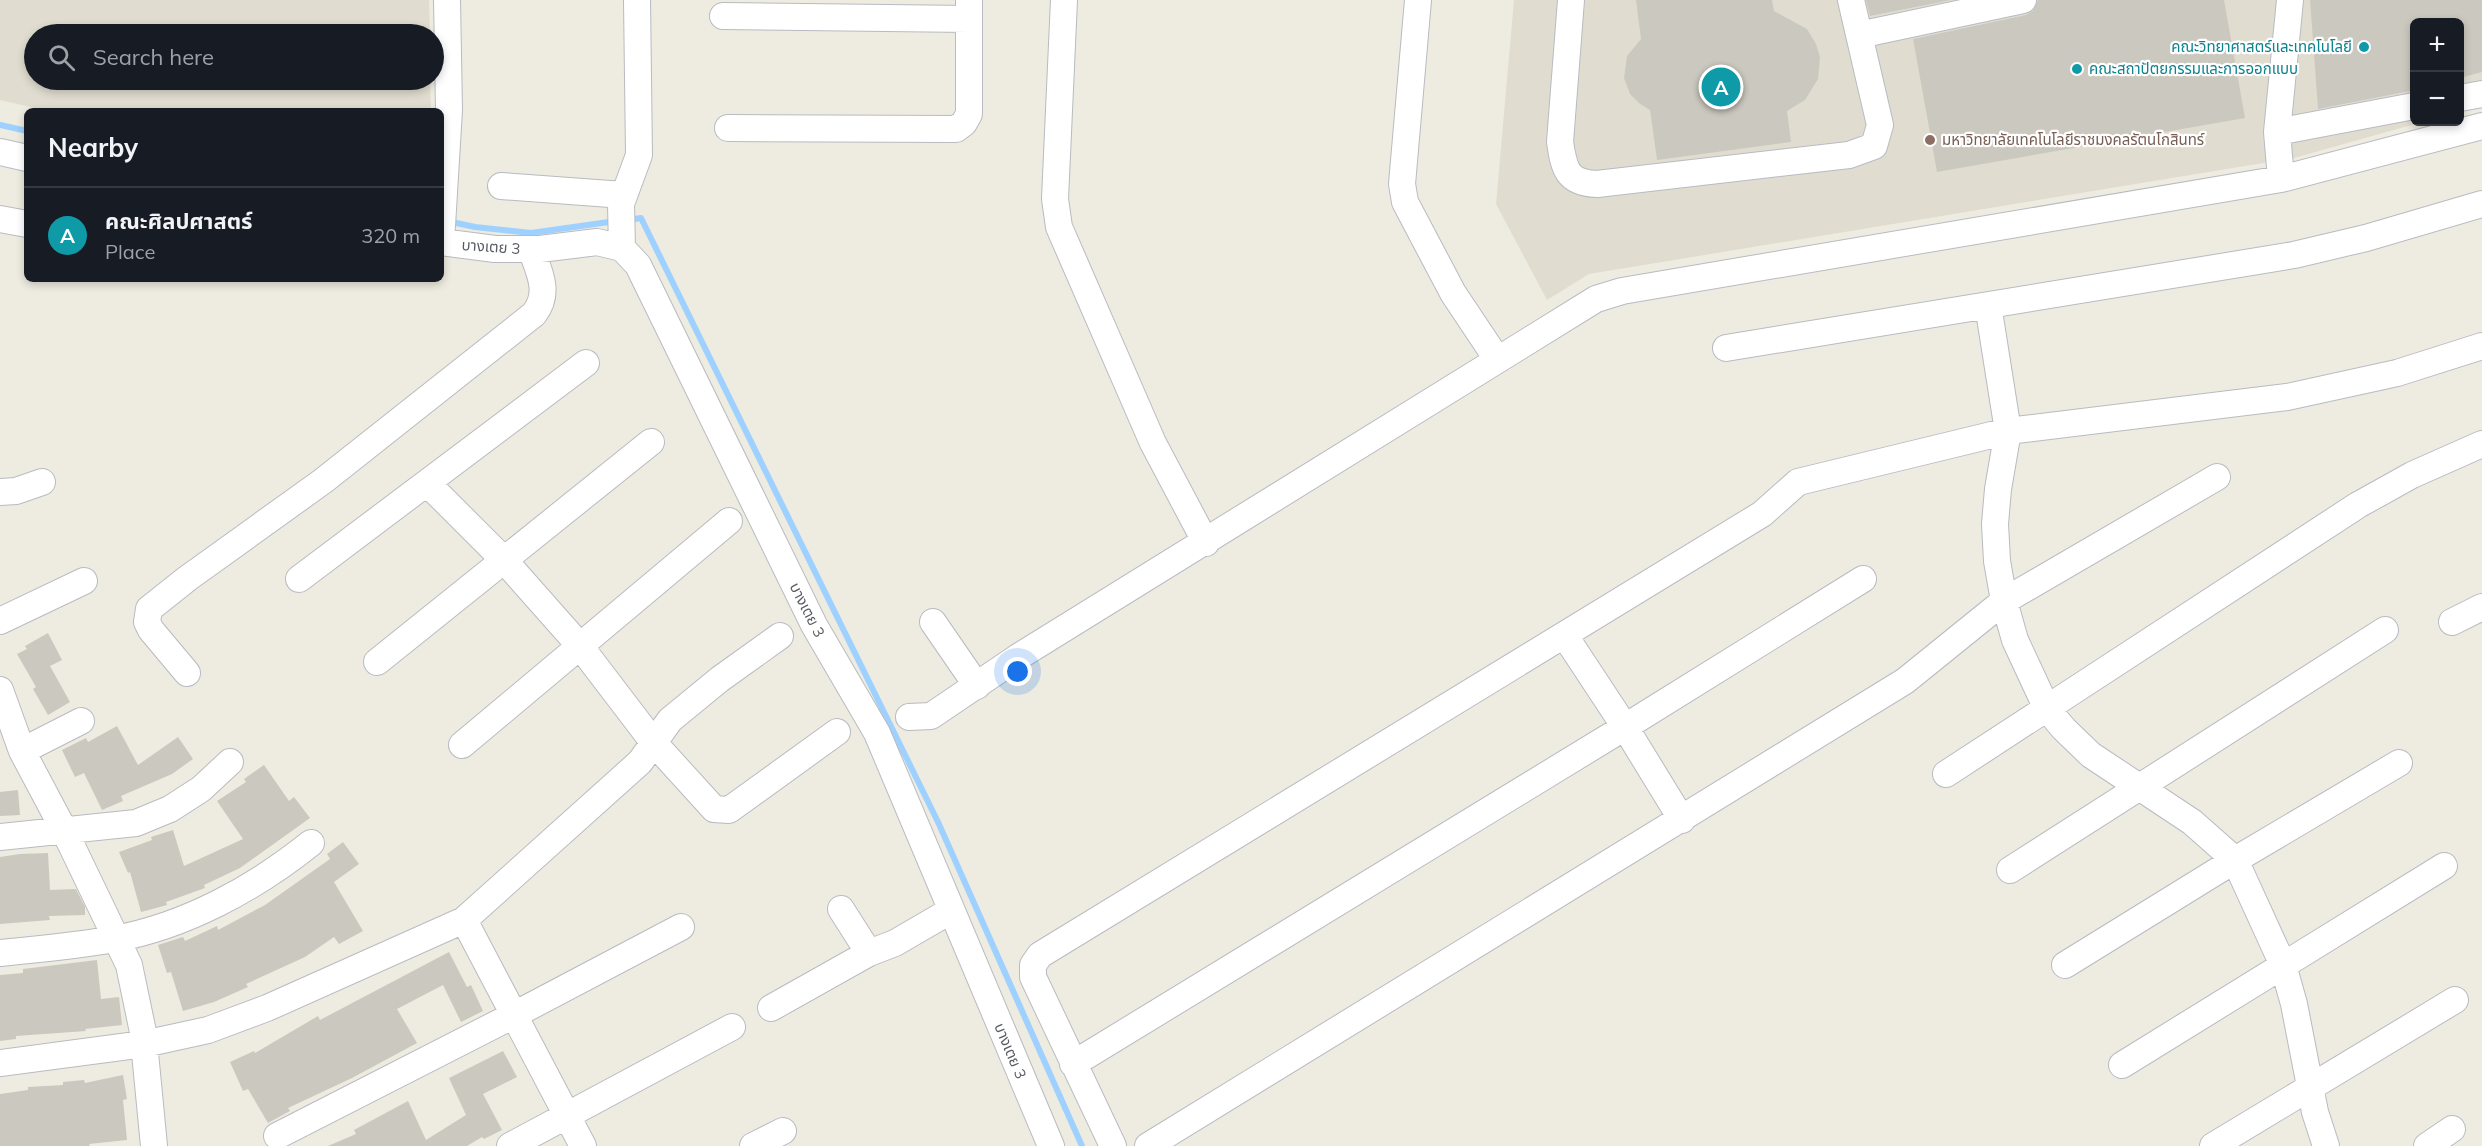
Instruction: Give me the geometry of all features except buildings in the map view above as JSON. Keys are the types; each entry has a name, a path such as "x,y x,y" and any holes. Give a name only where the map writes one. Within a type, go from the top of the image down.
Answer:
{"street":[{"path":"444,195 449,110 447,0"},
{"path":"621,239 623,200 639,155 637,0"},
{"path":"1064,0 1056,189 1059,226 1153,443 1206,543"},
{"path":"1418,0 1402,184 1405,202 1453,293 1497,359"},
{"path":"1570,0 1560,142 1563,164 1581,184 1849,155 1874,146 1880,125 1851,0"},
{"path":"1858,35 2024,0"},
{"path":"2281,179 2277,132 2290,0"},
{"path":"723,16 969,9 969,114 964,123 956,129 728,128"},
{"path":"2464,97 2482,94"},
{"path":"2277,132 2410,107"},
{"path":"909,717 931,716 1018,657 1206,543 1596,299 1622,291 2281,179 2482,126"},
{"path":"0,152 24,157"},
{"path":"501,186 623,200"},
{"path":"1726,348 2294,255 2366,238 2482,204"},
{"path":"0,219 24,223"},
{"name":"บางเตย 3","path":"444,239 495,249 531,249 621,239 638,265 814,625 877,733 1051,1146"},
{"path":"187,673 151,630 147,622 149,609 188,578 323,481 534,314 541,305 544,284 531,249"},
{"path":"1988,305 2008,431 1998,489 1995,524 1997,561 2004,602 2015,640 2048,709 2091,755 2192,822 2235,860 2283,965 2294,1004 2310,1088 2326,1146"},
{"path":"1113,1146 1033,977 1033,965 1040,955 1762,514 1798,482 2008,431 2287,397 2397,373 2482,346"},
{"path":"299,579 586,363"},
{"path":"377,662 651,442"},
{"path":"1946,774 2358,505 2412,475 2482,444"},
{"path":"1148,1146 1905,681 2004,602 2217,477"},
{"path":"0,492 16,491 42,482"},
{"path":"427,483 504,560 580,646 654,743 714,809 729,810 837,732"},
{"path":"462,745 729,521"},
{"path":"1073,1064 1863,579"},
{"path":"0,621 84,581"},
{"path":"2452,622 2482,607"},
{"path":"933,622 977,686"},
{"path":"2010,870 2385,630"},
{"path":"0,1063 144,1044 208,1030 267,1008 464,920 640,762 670,720 720,679 780,636"},
{"path":"1565,636 1625,727 1682,820"},
{"path":"0,690 22,751 65,832 129,965 144,1044 154,1146"},
{"path":"22,751 81,721"},
{"path":"0,837 136,823 170,809 201,789 230,762"},
{"path":"2065,966 2235,860 2399,763"},
{"path":"0,953 115,939 194,915 277,870 311,843"},
{"path":"2122,1065 2444,866"},
{"path":"841,909 869,953"},
{"path":"771,1008 869,953 895,943 951,911"},
{"path":"464,920 583,1146"},
{"path":"277,1136 681,927"},
{"path":"2213,1146 2455,1000"},
{"path":"510,1146 732,1027"},
{"path":"2427,1146 2452,1129"},
{"path":"753,1146 783,1131"}],"shaded area":[{"path":"0,0 429,0 430,24 24,24 24,90 430,90 431,108 35,108 0,100"},
{"name":"มหาวิทยาลัยเทคโนโลยีราชมงคลรัตนโกสินทร์","path":"1514,0 2482,0 2482,105 2464,110 2464,18 2410,18 2410,125 2294,158 1589,274 1547,300 1496,204"}],"waterway":[{"path":"0,125 24,130"},
{"path":"629,220 641,218 938,822 1082,1146"},
{"path":"447,221 475,227 531,233 616,221"}],"place":[{"name":"คณะวิทยาศาสตร์และเทคโนโลยี","path":"2364,47"},
{"name":"คณะสถาปัตยกรรมและการออกแบบ","path":"2077,69"},
{"name":"คณะศิลปศาสตร์","path":"1721,87"},
{"name":"มหาวิทยาลัยเทคโนโลยีราชมงคลรัตนโกสินทร์","path":"1930,140"}]}
